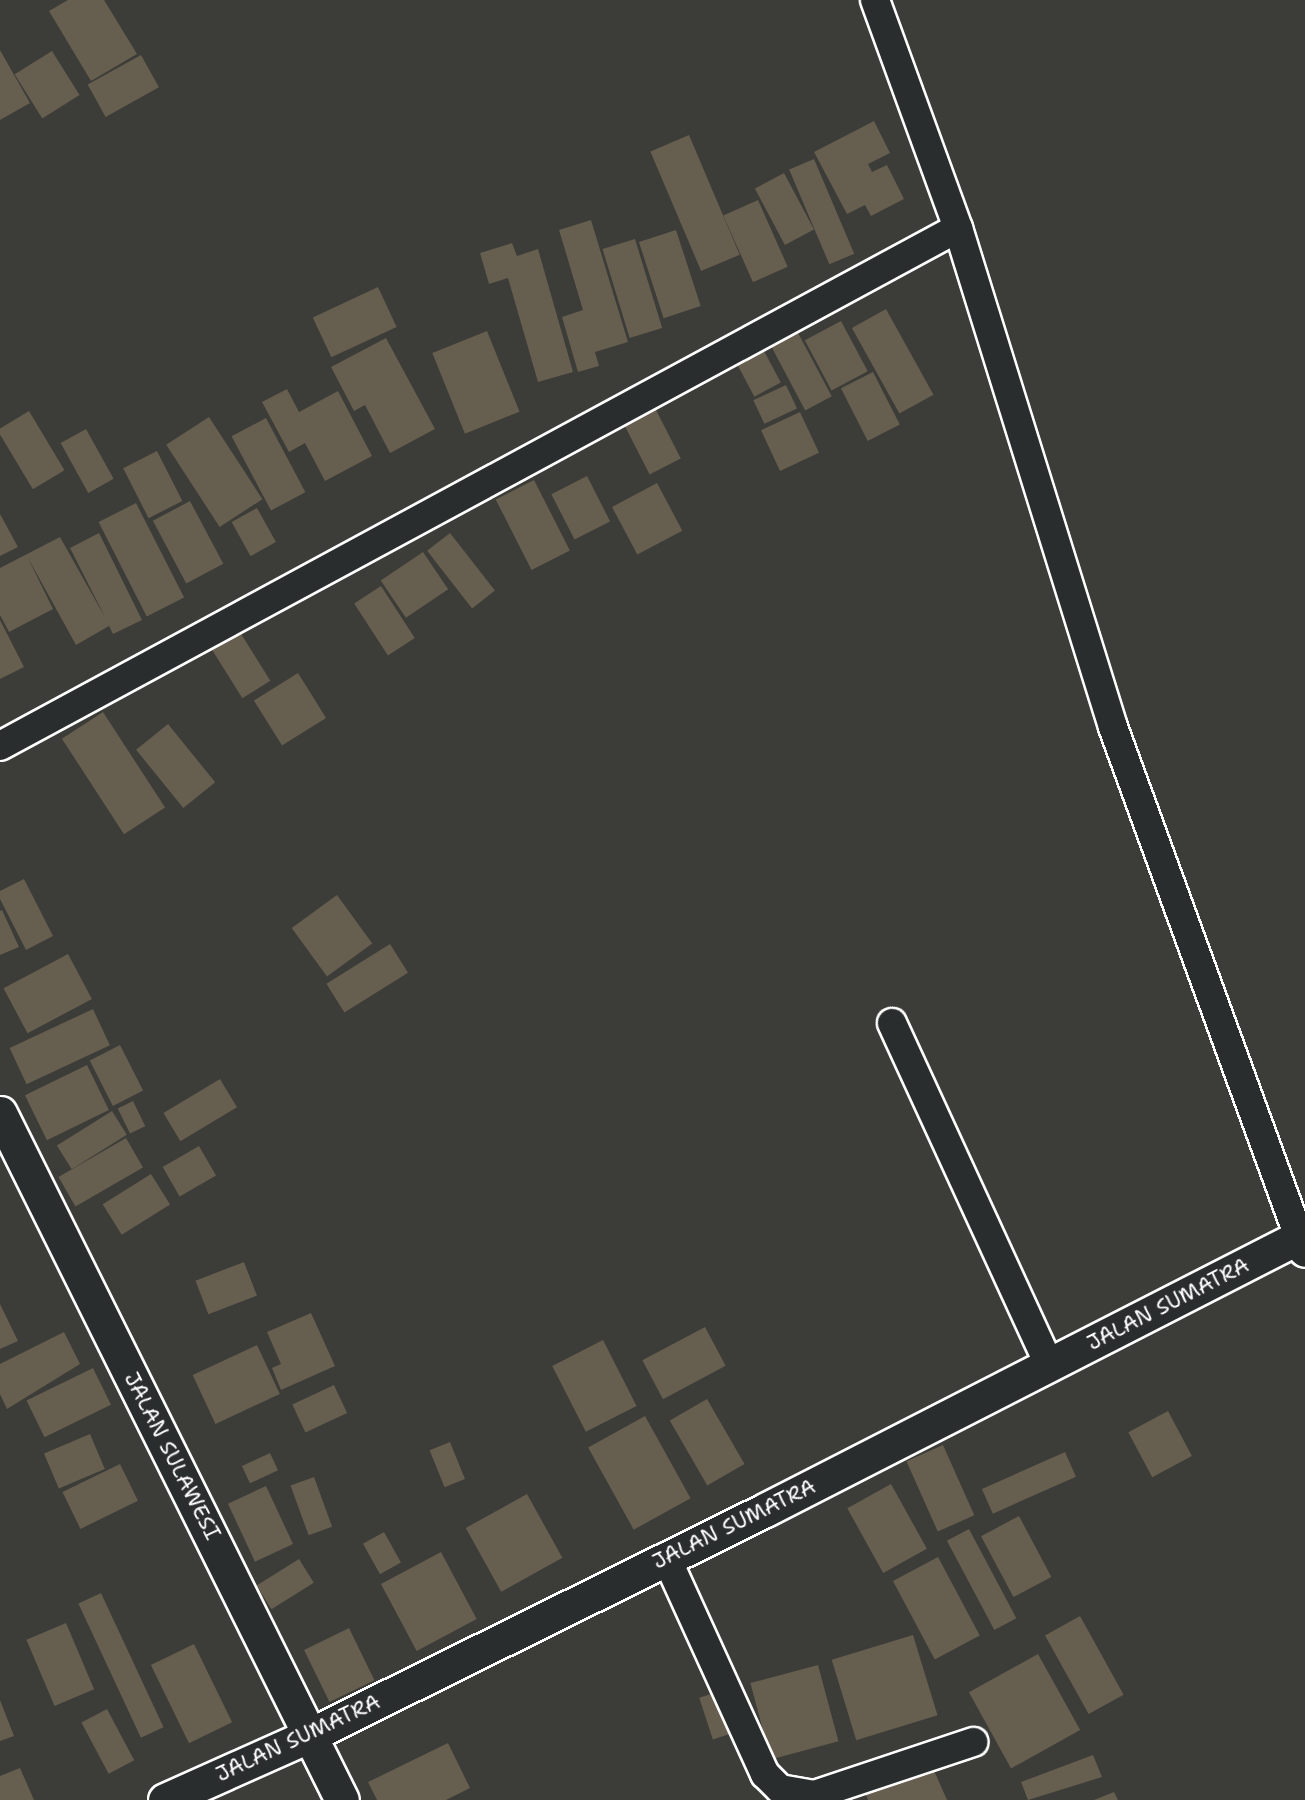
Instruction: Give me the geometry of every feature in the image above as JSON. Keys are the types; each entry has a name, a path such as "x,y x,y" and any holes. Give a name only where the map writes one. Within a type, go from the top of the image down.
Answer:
{"street":[{"path":"875,0 958,228 1113,727 1302,1244"},
{"path":"0,746 958,228"},
{"path":"892,1023 1049,1365"},
{"name":"JALAN SULAWESI","path":"0,1113 342,1800"},
{"name":"JALAN SUMATRA","path":"165,1800 310,1735 1049,1365 1302,1244"},
{"path":"666,1557 765,1774 780,1789 814,1795 973,1742"}],"building":[{"path":"68,0 104,0 137,54 91,81 49,11"},
{"path":"0,50 30,103 0,120"},
{"path":"52,51 80,95 42,118 15,74"},
{"path":"141,55 159,87 106,117 88,85"},
{"path":"874,121 890,153 868,164 872,172 887,165 904,199 871,216 865,205 847,214 814,152"},
{"path":"689,135 740,255 701,271 650,151"},
{"path":"814,159 854,254 829,264 789,170"},
{"path":"784,173 814,230 785,245 755,188"},
{"path":"758,200 788,267 753,282 723,215"},
{"path":"591,220 628,342 595,352 599,366 578,372 562,317 583,310 559,230"},
{"path":"676,230 701,306 664,318 639,242"},
{"path":"635,239 662,328 630,338 602,249"},
{"path":"512,243 517,256 538,249 573,372 538,382 508,278 489,284 480,253"},
{"path":"378,287 397,327 331,357 313,317"},
{"path":"886,309 934,395 899,414 852,328"},
{"path":"841,321 868,371 832,391 805,340"},
{"path":"487,331 520,412 465,434 432,353"},
{"path":"797,331 832,396 805,410 771,345"},
{"path":"386,338 435,429 390,453 365,405 354,411 331,367"},
{"path":"763,349 781,383 754,397 737,363"},
{"path":"873,372 900,425 868,441 841,388"},
{"path":"786,385 797,409 764,424 753,400"},
{"path":"287,389 299,412 338,391 372,456 325,481 305,443 289,452 262,402"},
{"path":"654,406 681,459 650,474 623,422"},
{"path":"29,411 65,470 33,489 0,435 0,428"},
{"path":"800,412 819,453 780,471 761,430"},
{"path":"209,417 262,499 220,527 166,445"},
{"path":"266,418 305,492 271,510 232,436"},
{"path":"86,429 114,479 88,493 61,443"},
{"path":"157,451 182,501 149,518 123,468"},
{"path":"587,476 610,521 575,540 551,494"},
{"path":"534,480 570,550 532,570 496,500"},
{"path":"657,483 682,531 637,555 612,507"},
{"path":"190,501 223,564 186,583 153,521"},
{"path":"136,503 184,597 147,617 99,522"},
{"path":"257,508 276,542 251,556 232,522"},
{"path":"0,514 18,547 0,556"},
{"path":"99,533 142,620 113,634 109,626 76,645 28,558 53,609 9,632 0,615 0,568 60,537 106,619 70,548"},
{"path":"450,533 495,591 472,608 427,551"},
{"path":"423,552 448,589 406,618 381,581"},
{"path":"381,586 415,638 388,655 354,603"},
{"path":"0,620 24,667 0,679"},
{"path":"238,629 270,681 242,698 210,646"},
{"path":"298,673 326,718 282,746 254,701"},
{"path":"103,712 165,808 124,834 62,739"},
{"path":"168,724 215,782 183,808 136,750"},
{"path":"24,879 53,936 26,950 0,899 0,891"},
{"path":"337,895 372,944 327,976 292,928"},
{"path":"2,910 19,947 0,955 0,911"},
{"path":"390,944 408,973 344,1013 326,984"},
{"path":"68,954 92,999 27,1033 4,988"},
{"path":"93,1009 110,1045 27,1084 10,1048"},
{"path":"120,1045 143,1090 113,1106 90,1060"},
{"path":"87,1065 109,1110 47,1140 25,1095"},
{"path":"220,1079 237,1107 180,1141 163,1113"},
{"path":"133,1101 145,1126 130,1134 118,1108"},
{"path":"112,1111 127,1135 72,1169 57,1145"},
{"path":"126,1138 143,1167 75,1206 58,1177"},
{"path":"199,1146 216,1175 180,1196 163,1167"},
{"path":"151,1174 170,1205 122,1235 103,1204"},
{"path":"244,1262 257,1296 208,1314 195,1281"},
{"path":"0,1304 18,1341 0,1349"},
{"path":"311,1313 335,1366 281,1390 272,1368 281,1364 267,1332"},
{"path":"705,1327 726,1366 663,1399 642,1360"},
{"path":"64,1332 80,1364 7,1409 0,1394 0,1364"},
{"path":"603,1340 637,1406 586,1432 552,1366"},
{"path":"257,1345 280,1394 215,1424 193,1375"},
{"path":"93,1368 111,1405 44,1437 26,1400"},
{"path":"334,1385 347,1413 305,1433 292,1404"},
{"path":"707,1399 745,1464 707,1485 670,1420"},
{"path":"1168,1411 1192,1456 1152,1477 1128,1432"},
{"path":"645,1416 691,1498 634,1530 588,1448"},
{"path":"90,1434 105,1469 59,1489 44,1454"},
{"path":"450,1442 465,1479 445,1487 430,1450"},
{"path":"943,1445 974,1515 938,1532 906,1461"},
{"path":"1065,1452 1076,1477 993,1514 982,1489"},
{"path":"270,1453 278,1470 250,1483 242,1466"},
{"path":"120,1464 138,1501 80,1529 62,1492"},
{"path":"314,1477 332,1527 309,1535 291,1486"},
{"path":"891,1484 927,1549 883,1573 847,1508"},
{"path":"266,1486 293,1544 255,1562 228,1504"},
{"path":"527,1494 562,1558 501,1592 466,1528"},
{"path":"1019,1516 1051,1577 1013,1597 981,1536"},
{"path":"969,1529 1016,1618 994,1630 947,1541"},
{"path":"384,1532 401,1563 380,1574 363,1544"},
{"path":"441,1552 477,1619 417,1651 381,1584"},
{"path":"938,1557 980,1636 935,1660 893,1581"},
{"path":"299,1559 314,1583 271,1609 257,1585"},
{"path":"101,1593 164,1727 141,1738 78,1604"},
{"path":"1080,1616 1124,1695 1089,1714 1045,1635"},
{"path":"66,1623 94,1689 55,1706 26,1640"},
{"path":"349,1628 374,1680 329,1702 304,1650"},
{"path":"913,1635 938,1715 856,1740 832,1660"},
{"path":"194,1644 232,1722 189,1743 151,1665"},
{"path":"1038,1654 1080,1730 1011,1768 969,1692"},
{"path":"818,1665 838,1741 771,1759 750,1683"},
{"path":"723,1690 737,1732 713,1740 699,1698"},
{"path":"0,1700 14,1736 0,1741"},
{"path":"107,1709 134,1760 109,1774 81,1723"},
{"path":"448,1743 470,1788 446,1800 377,1800 368,1782"},
{"path":"1093,1755 1102,1777 1028,1800 1021,1782"},
{"path":"932,1766 947,1800 868,1800 866,1795"},
{"path":"20,1768 34,1800 0,1800 0,1776"},
{"path":"1114,1792 1118,1800 1094,1800"}]}
